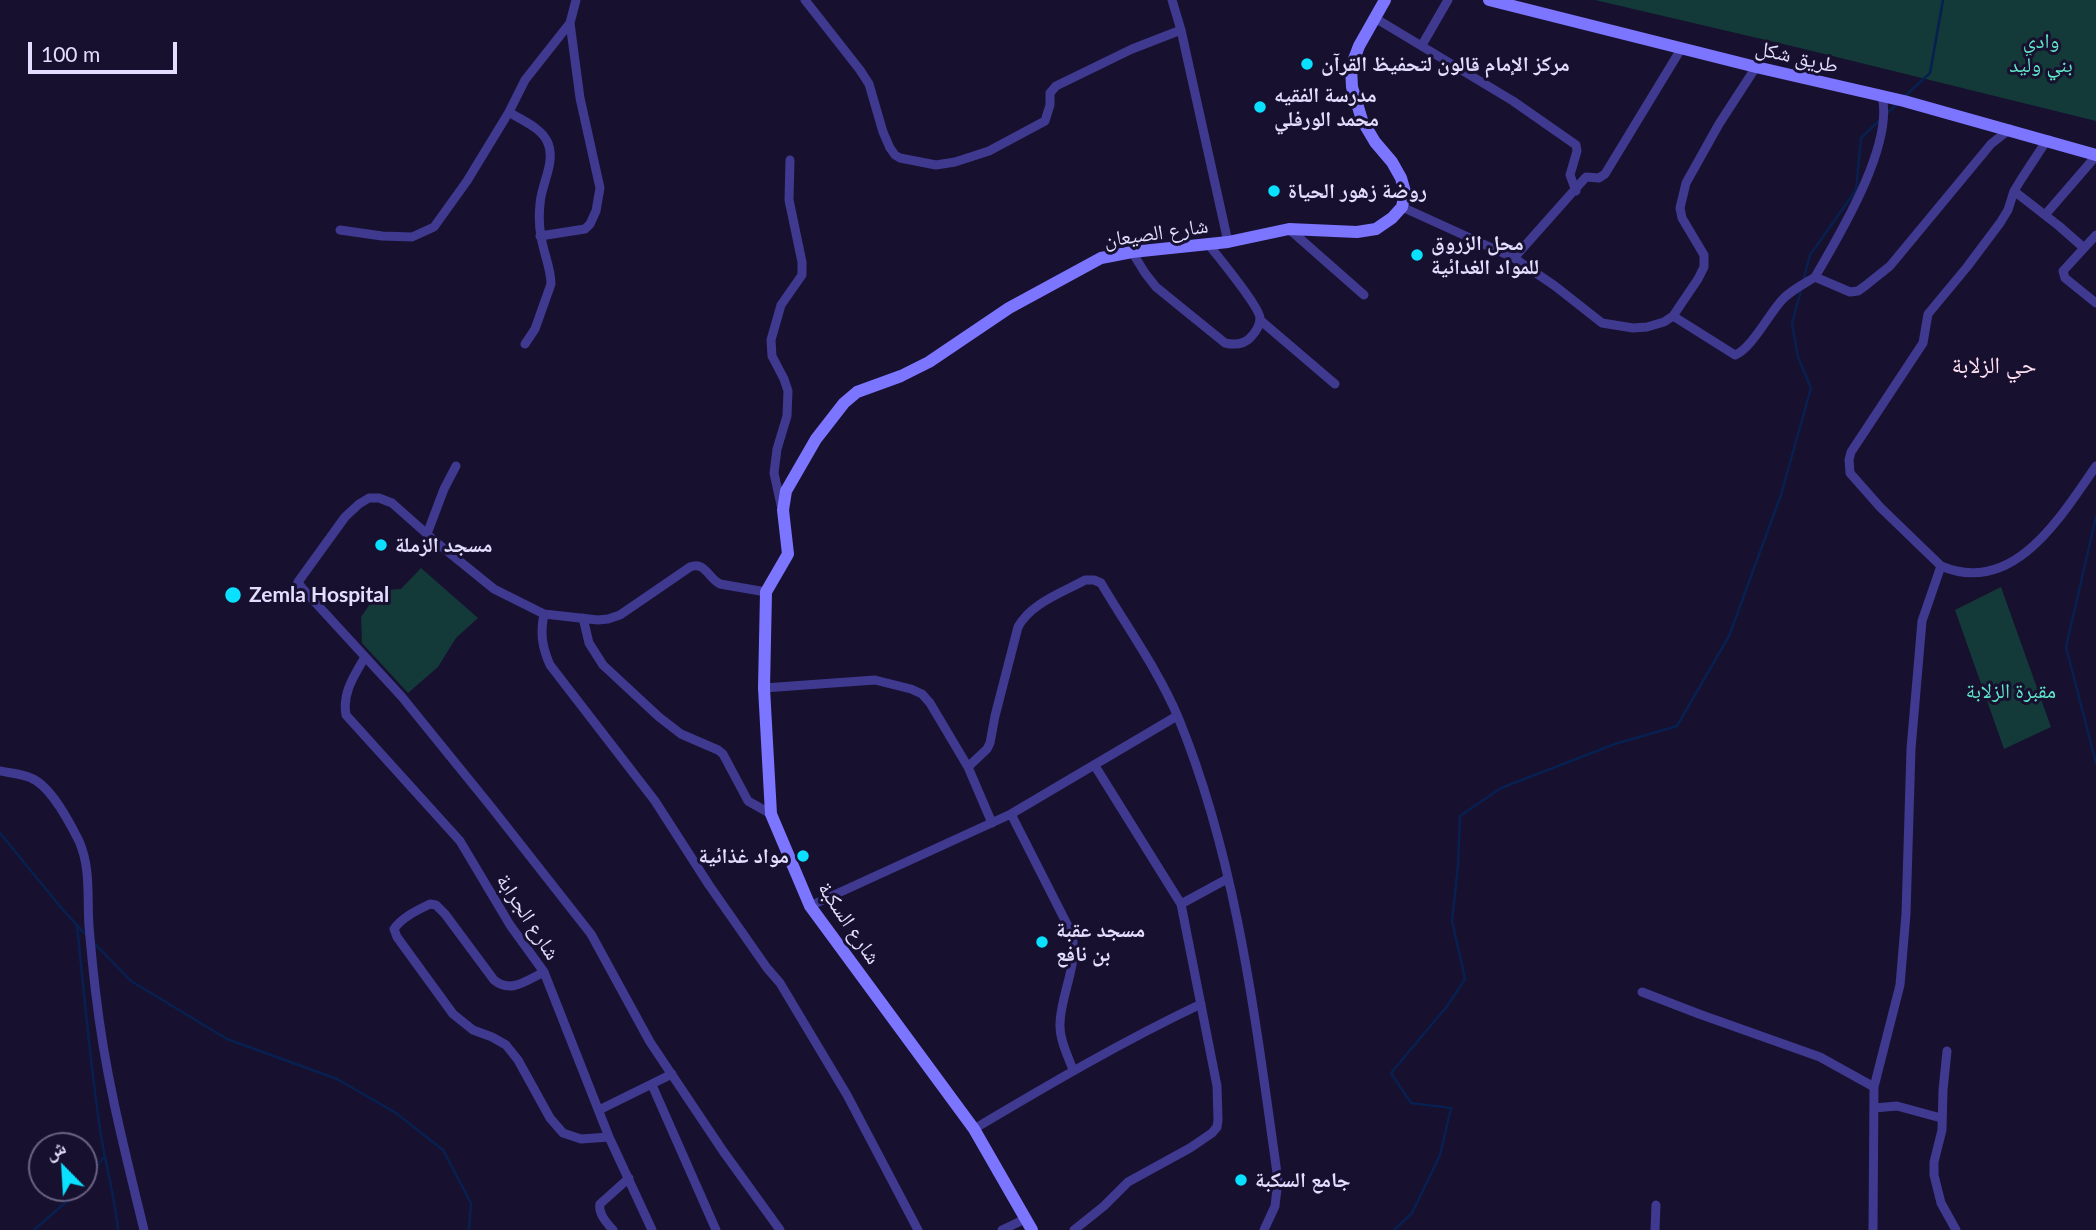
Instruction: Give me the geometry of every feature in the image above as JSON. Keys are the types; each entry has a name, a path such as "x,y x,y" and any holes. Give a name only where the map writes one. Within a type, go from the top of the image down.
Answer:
{"main road":[{"path":"1385,0 1359,46 1351,67 1352,87 1362,120 1401,178 1405,192 1402,207"},
{"name":"طريق شكل","path":"1489,0 1882,96 2010,129 2096,155"},
{"name":"شارع الصيعان","path":"766,592 788,554 783,510 786,491 816,439 844,403 857,392 901,376 929,362 1009,309 1101,258 1132,251 1209,245 1289,229 1357,232 1376,229 1402,207"},
{"name":"شارع السكبة","path":"766,592 764,688 771,814 810,906 974,1129 1028,1225"}],"street":[{"path":"540,236 585,229 596,211 600,188 580,98 570,23 576,0"},
{"path":"805,0 869,84 883,132 895,155 936,165 989,151 1036,127 1045,121 1050,105 1050,93 1056,86 1132,49 1181,30"},
{"path":"1172,0 1228,242"},
{"path":"1422,45 1448,0"},
{"path":"1375,18 1513,101 1576,145 1577,151 1570,175 1576,191"},
{"path":"340,230 412,237 435,227 467,181 525,80 570,23"},
{"path":"1514,258 1586,177 1600,178 1605,174 1681,49"},
{"path":"1402,207 1514,258 1602,323 1633,328 1664,322 1673,316 1704,267 1704,255 1682,218 1680,208 1686,183 1719,124 1756,67"},
{"path":"1673,316 1731,354 1739,354 1785,297 1815,277 1845,226 1877,151 1886,110 1882,96"},
{"path":"509,112 537,130 547,141 550,151 550,163 540,202 540,236 551,284 535,329 525,344"},
{"path":"1815,277 1850,292 1865,286 1890,266 1992,144 2010,129"},
{"path":"2049,140 2014,191 2008,210 2000,223 1928,314 1923,343 1852,452 1849,460 1850,473 1880,507 1941,566 1970,574 1990,571 2025,554 2046,534 2096,466"},
{"path":"2045,215 2096,155"},
{"path":"783,510 774,473 777,449 787,416 788,391 772,356 771,340 781,305 803,275 789,200 790,160"},
{"path":"2014,191 2084,248"},
{"path":"1289,229 1364,295"},
{"path":"2096,235 2064,268 2065,278 2096,303"},
{"path":"1209,245 1257,310 1260,320 1335,384"},
{"path":"1132,251 1144,273 1156,287 1225,343 1233,345 1248,341 1260,320"},
{"path":"427,534 456,466"},
{"path":"766,592 720,584 714,581 701,565 696,564 620,615 608,620 544,614 494,589 392,503 379,498 369,498 345,517 298,582 402,697 581,920 650,1042 780,1230"},
{"path":"1873,1230 1874,1087 1900,985 1906,914 1911,749 1922,621 1941,566"},
{"path":"968,767 990,743 1018,627 1024,617 1037,606 1085,580 1101,583 1154,669 1177,716 1209,803 1245,963 1278,1180 1275,1206 1264,1230"},
{"path":"544,614 540,630 550,665 656,801 709,885 766,968 780,983 847,1095 918,1230"},
{"path":"583,618 589,643 603,665 681,734 723,754 748,801 771,814"},
{"name":"شارع الجرابة","path":"365,657 348,687 344,703 346,715 460,841 510,925 544,972 609,1137 652,1230"},
{"path":"764,688 875,680 922,694 968,767 992,823"},
{"path":"810,906 1011,814 1177,716"},
{"path":"1074,1230 1128,1182 1212,1133 1218,1120 1216,1086 1181,904 1095,766"},
{"path":"0,771 31,778 41,784 79,842 88,883 96,996 108,1075 144,1230"},
{"path":"1011,814 1071,932 1074,943 1074,955 1060,1021 1062,1038 1073,1070"},
{"path":"1181,904 1227,878"},
{"path":"544,972 514,986 502,986 436,905 430,904 422,908 397,924 394,929 453,1014 473,1030 506,1045 550,1118 564,1133 581,1139 609,1137"},
{"path":"1642,992 1820,1057 1874,1087"},
{"path":"974,1129 1073,1070 1201,1004"},
{"path":"1947,1051 1942,1130 1934,1161 1934,1175 1941,1203 1956,1230"},
{"path":"599,1110 672,1074"},
{"path":"652,1085 716,1230"},
{"path":"1874,1108 1897,1107 1941,1118"},
{"path":"613,1230 599,1208 600,1204 629,1178"},
{"path":"1655,1230 1656,1205"},
{"path":"1002,1230 1028,1225"}],"green space":[{"name":"وادي بني وليد","path":"1595,0 2096,0 2096,121 1800,48"},
{"path":"421,568 478,618 456,638 438,667 408,693 362,643 361,617 374,598 387,590 401,589"},
{"name":"مقبرة الزلابة","path":"2001,587 2051,727 2004,749 1955,610"}],"waterway":[{"path":"1906,95 1930,73 1943,0"},
{"path":"1885,115 1896,105"},
{"path":"1803,281 1810,255 1856,190 1861,138 1881,119"},
{"path":"1394,1230 1412,1213 1440,1155 1451,1108 1411,1103 1391,1073 1448,1005 1465,979 1452,921 1460,816 1501,788 1615,744 1677,726 1729,636 1781,495 1811,388 1798,357 1792,323 1802,287"},
{"path":"2096,517 2066,647 2096,763"},
{"path":"0,833 87,936"},
{"path":"77,925 96,1104 118,1230"},
{"path":"94,943 131,981 227,1039 337,1079 396,1113 443,1150 471,1203 469,1230"},
{"path":"98,1164 104,1157"},
{"path":"34,1230 66,1202"}],"place":[{"name":"مركز الإمام قالون لتحفيظ القرآن","path":"1307,64"},
{"name":"مدرسة الفقيه محمد الورفلي","path":"1260,107"},
{"name":"روضة زهور الحياة","path":"1274,191"},
{"name":"محل الزروق للمواد الغدائية","path":"1417,255"},
{"name":"مسجد الزملة","path":"381,545"},
{"name":"Zemla Hospital","path":"233,595"},
{"name":"مواد غذائية","path":"803,856"},
{"name":"مسجد عقبة بن نافع","path":"1042,942"},
{"name":"جامع السكبة","path":"1241,1180"}],"district":[{"name":"حي الزلابة","path":"1994,366"}]}
